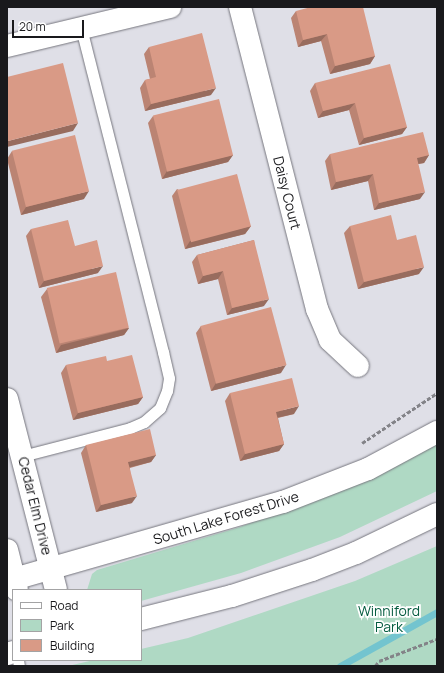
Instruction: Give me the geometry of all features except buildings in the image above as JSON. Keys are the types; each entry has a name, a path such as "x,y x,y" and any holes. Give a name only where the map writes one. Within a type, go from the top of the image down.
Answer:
{"main road":[{"path":"7,46 170,7"},
{"name":"Daisy Court","path":"240,7 317,309 330,340 358,366"},
{"name":"Cedar Elm Drive","path":"7,399 54,580"},
{"name":"South Lake Forest Drive","path":"13,583 54,580 284,502 368,469 437,432"},
{"path":"142,619 232,596 312,570 362,550 437,514"},
{"path":"7,550 13,583"}],"lane":[{"path":"22,456 130,428 144,422 160,408 167,392 168,378 164,352 81,28"}],"path":[{"path":"358,446 437,393"},
{"path":"375,666 379,661 437,639"}],"green space":[{"path":"437,441 437,491 340,537 241,573 142,601 142,589 87,589 92,574 97,570 240,527 313,498"},
{"name":"Winniford Park","path":"437,546 437,666 68,666 90,661 142,661 142,649 188,638 355,581"}],"waterway":[{"path":"340,666 437,612"}]}
